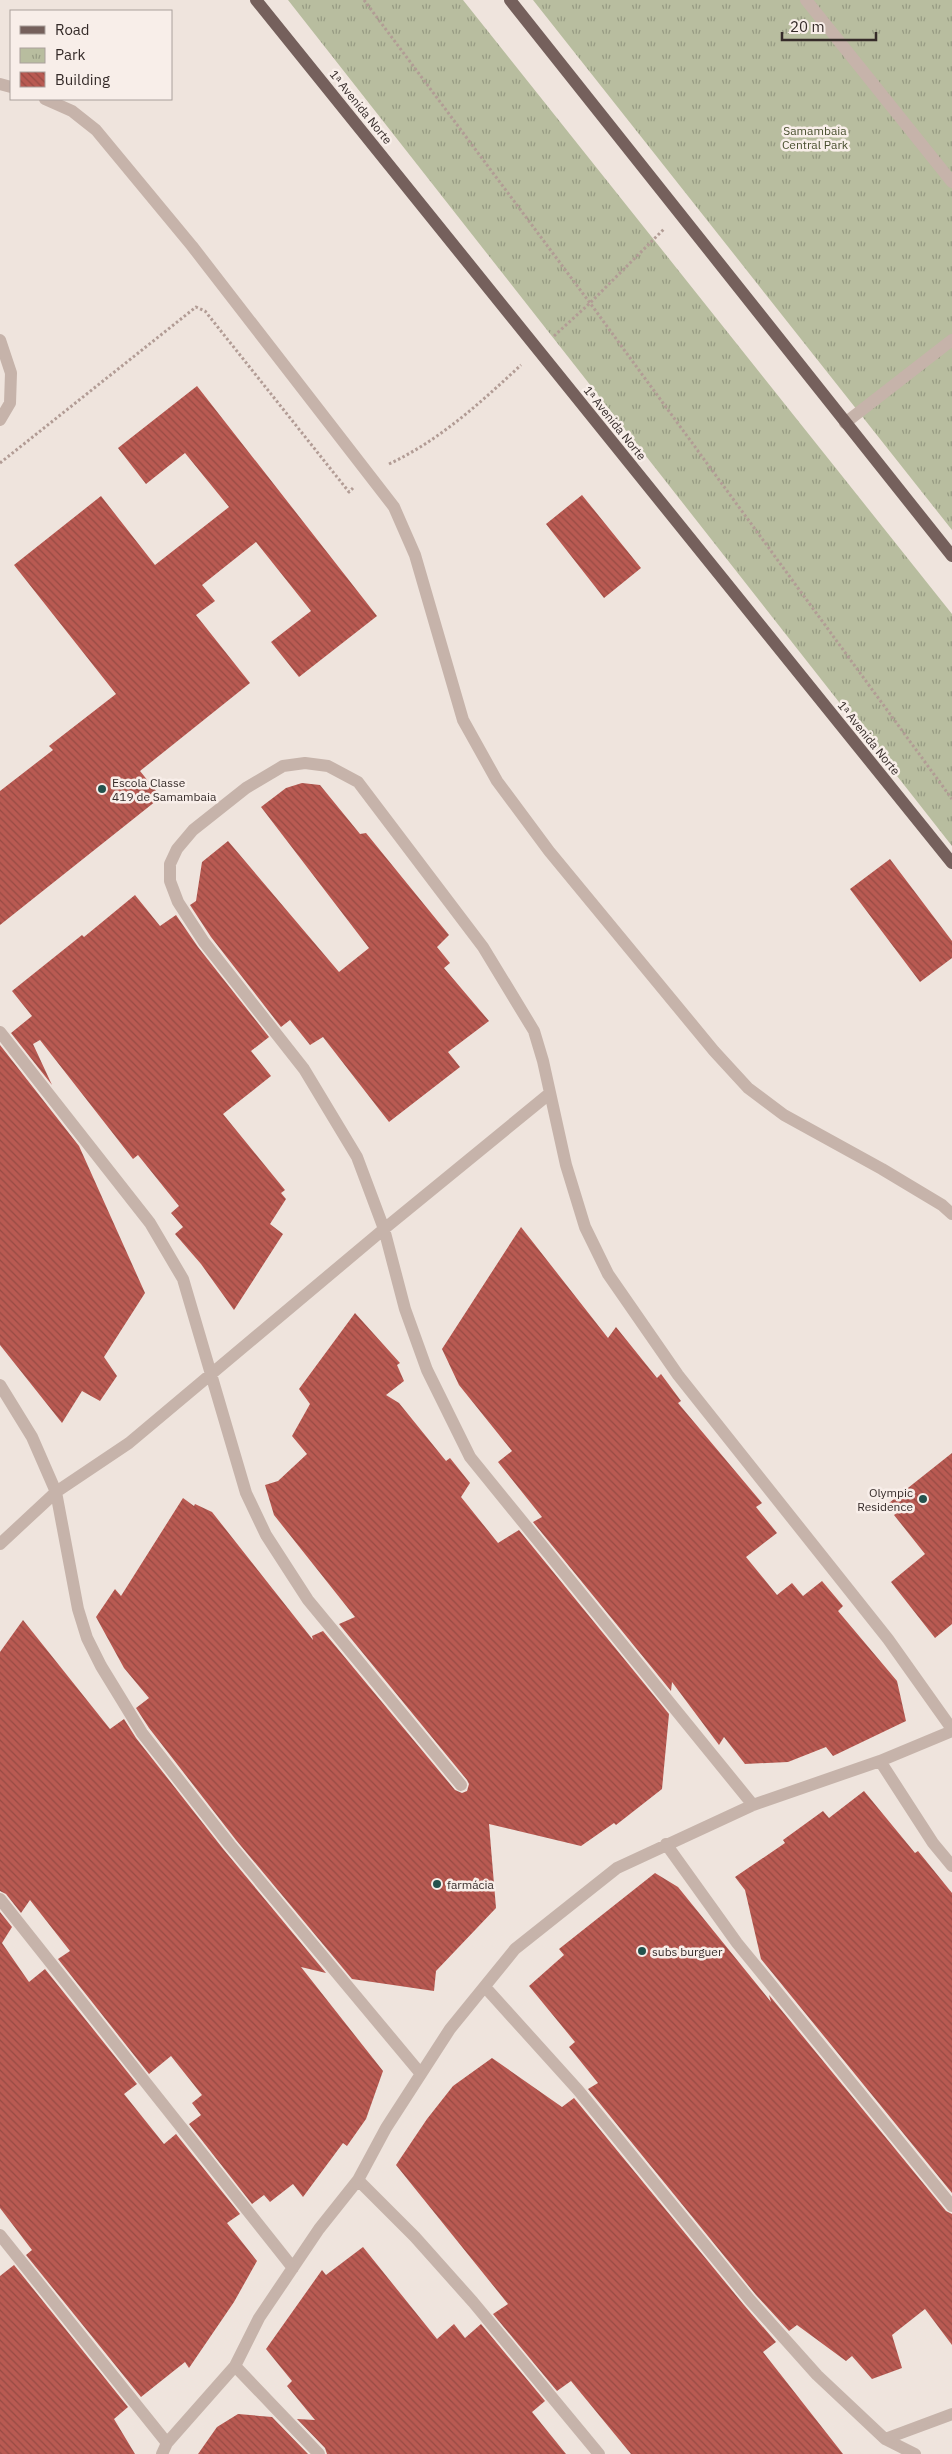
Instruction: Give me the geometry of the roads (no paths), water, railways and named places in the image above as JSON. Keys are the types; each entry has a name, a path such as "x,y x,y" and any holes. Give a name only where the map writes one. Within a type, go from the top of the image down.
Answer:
{"main road":[{"name":"1ᵃ Avenida Norte","path":"256,0 952,863"},
{"path":"510,0 952,556"}],"street":[{"path":"806,0 952,182"},
{"path":"48,100 72,111 96,130 192,246 370,473 394,507 415,555 463,720 497,781 549,851 714,1051 748,1088 784,1115 882,1169 942,1205 952,1214"},
{"path":"0,340 11,373 10,402 0,420"},
{"path":"845,422 952,340"},
{"path":"0,2235 165,2448 234,2366 259,2318 319,2229 358,2180 386,2128 450,2029 515,1949 616,1868 753,1805 880,1760 952,1730 882,1631 678,1375 608,1274 585,1227 566,1165 534,1031 483,947 358,782 328,766 305,763 283,766 246,788 193,830 177,849 170,864 170,881 178,902 204,942 304,1069 357,1157 384,1229 405,1309 427,1370 470,1457 753,1805"},
{"path":"0,1032 150,1223 183,1279 246,1493 266,1535 308,1600 460,1786"},
{"path":"0,1544 56,1492 129,1443 384,1229 549,1094"},
{"path":"0,1385 32,1437 56,1492 78,1609 87,1638 101,1666 142,1733 230,1845 422,2074"},
{"path":"880,1760 933,1844 952,1866"},
{"path":"666,1844 737,1943 952,2206"},
{"path":"0,1899 293,2268"},
{"path":"485,1987 578,2090 750,2300 817,2375 885,2439 915,2454"},
{"path":"358,2180 415,2237 473,2302 599,2454"},
{"path":"234,2366 319,2454"},
{"path":"885,2439 952,2414"}],"place":[{"name":"Escola Classe 419 de Samambaia","path":"102,789"},
{"name":"Olympic Residence","path":"923,1499"},
{"name":"farmácia","path":"437,1884"},
{"name":"subs burguer","path":"642,1951"}],"park label":[{"name":"Samambaia Central Park","path":"815,137"}]}
